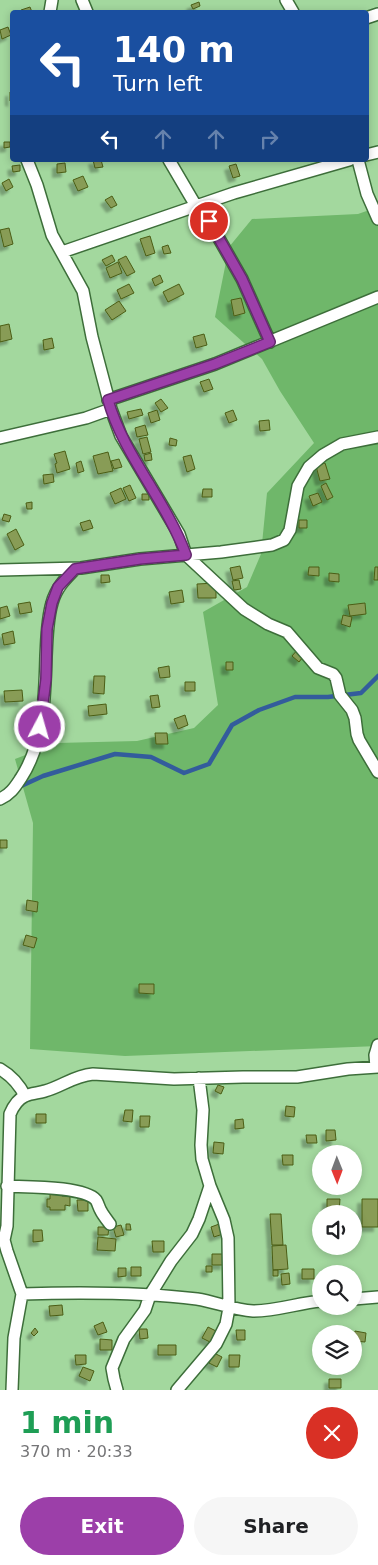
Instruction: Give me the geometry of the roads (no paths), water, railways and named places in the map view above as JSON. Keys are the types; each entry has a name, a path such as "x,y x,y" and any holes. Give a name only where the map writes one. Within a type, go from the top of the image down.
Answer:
{"street":[{"path":"28,162 52,235 83,290 92,337 110,404 122,436 179,534 186,555 238,605 268,624 287,632 318,668 332,674 336,678 340,695 356,718 359,740 378,772"},
{"path":"170,162 196,206 209,221 242,279 270,342"},
{"path":"62,252 234,193 342,162"},
{"path":"359,162 367,194 378,219"},
{"path":"0,438 86,418 110,404 270,342 378,296"},
{"path":"0,570 75,569 140,559 221,552 272,545 284,540 290,530 298,486 309,467 323,455 342,444 378,437"},
{"path":"0,799 10,794 14,789 25,772 35,749 46,679 47,629 52,603 58,587 75,569"},
{"path":"12,1390 14,1338 22,1294 4,1240 7,1226 10,1114 14,1105 25,1096 47,1091 66,1081 93,1074 174,1079 297,1077 348,1069 377,1067 375,1055 378,1045"},
{"path":"0,1069 10,1074 19,1084 25,1096"},
{"path":"177,1390 216,1344 226,1324 229,1308 228,1238 224,1220 210,1186 202,1159 203,1110 199,1078"},
{"path":"7,1186 57,1188 78,1191 96,1200 101,1213 110,1224"},
{"path":"117,1390 112,1368 124,1339 145,1310 150,1295 171,1261 192,1234 210,1186"},
{"path":"22,1294 90,1292 150,1295 200,1300 229,1308 253,1311 279,1309 312,1303"},
{"path":"362,1298 378,1297"}],"waterway":[{"path":"19,787 43,776 115,754 151,757 184,773 209,764 232,725 259,710 295,697 328,697 361,693 378,676"}]}
